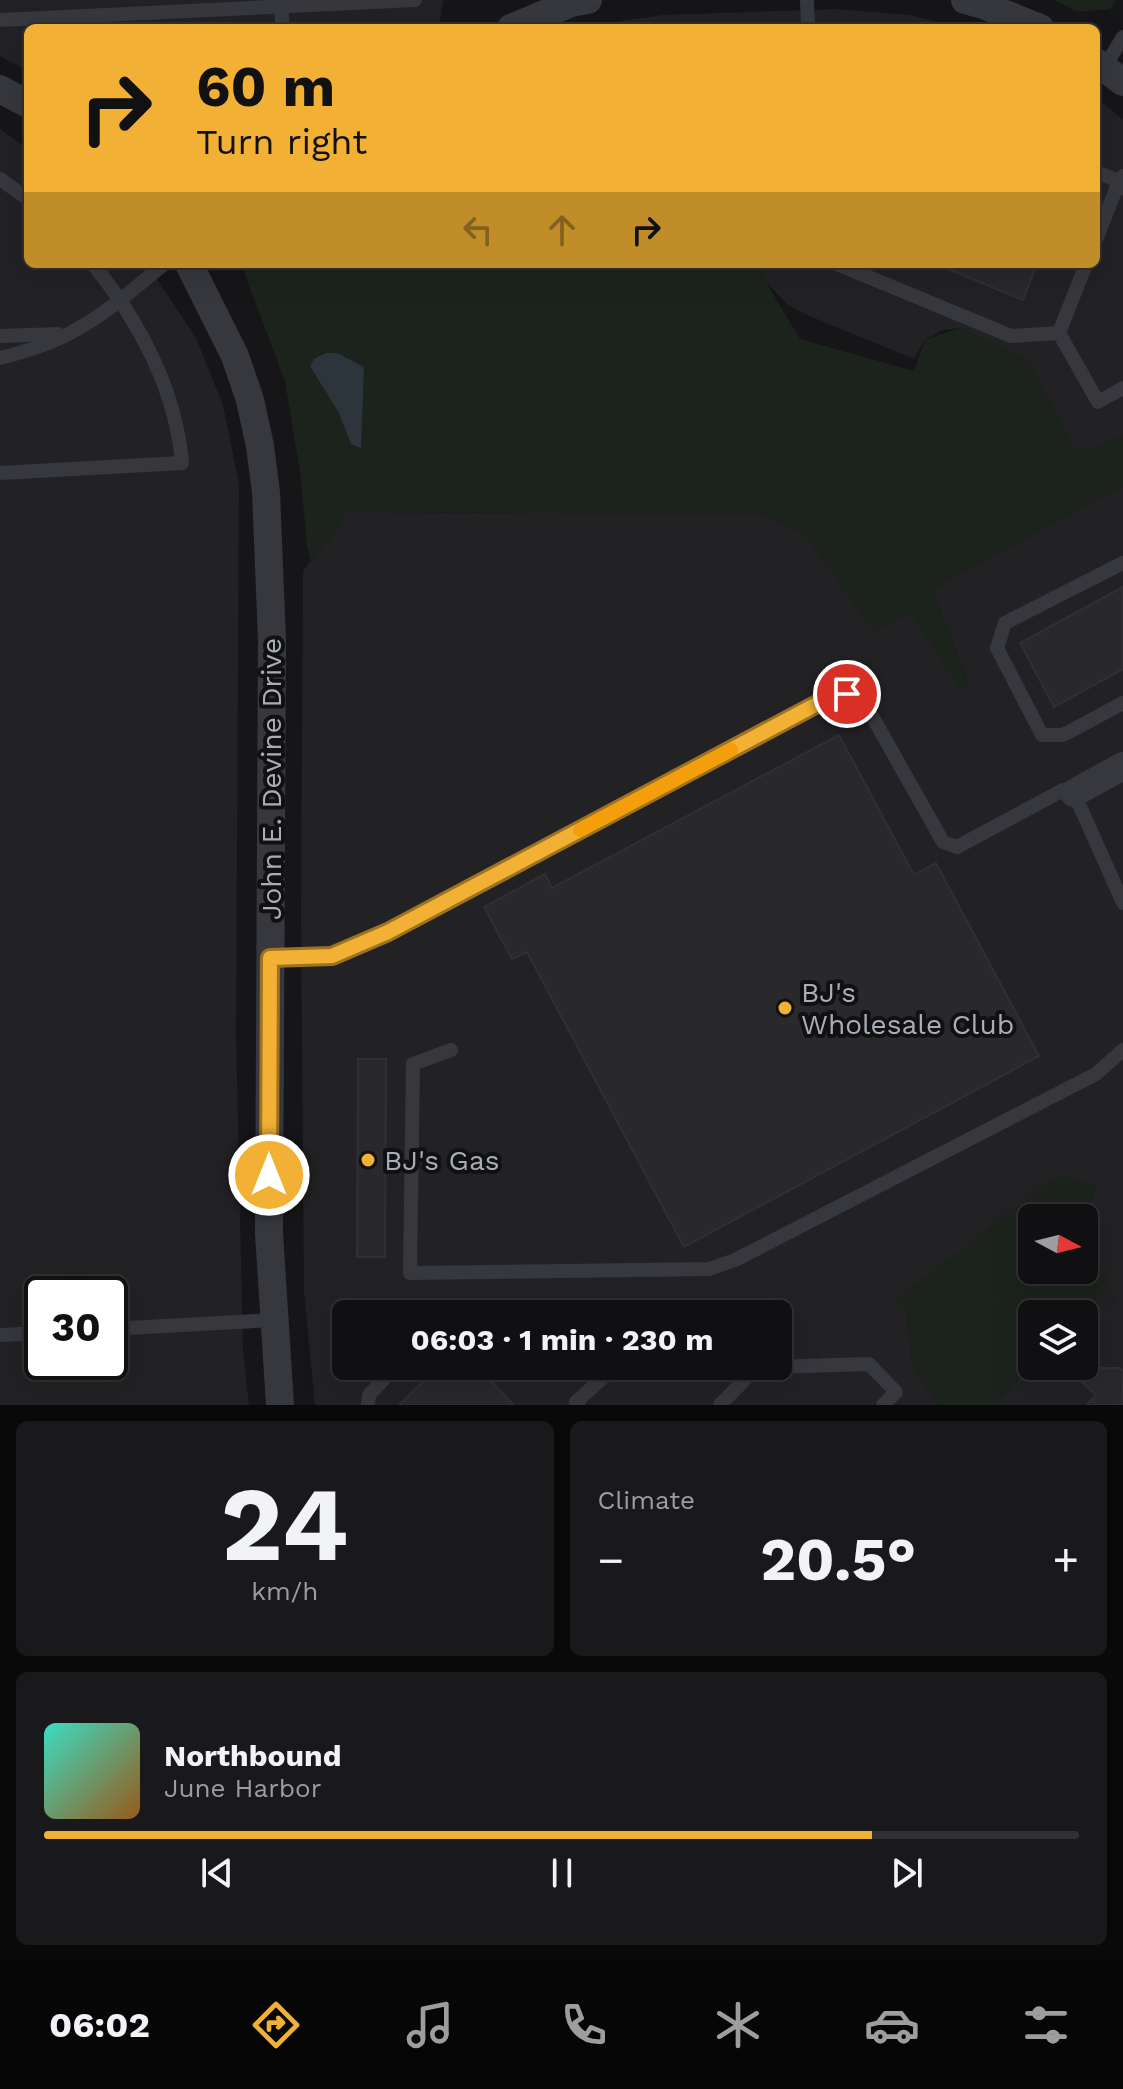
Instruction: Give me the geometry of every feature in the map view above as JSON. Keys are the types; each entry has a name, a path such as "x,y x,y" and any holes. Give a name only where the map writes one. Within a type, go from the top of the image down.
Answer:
{"street":[{"path":"521,24 571,3 588,0"},
{"path":"965,0 1030,24"},
{"path":"0,89 24,102"},
{"name":"John E. Devine Drive","path":"191,268 235,356 250,400 266,492 272,640 269,1218 280,1405"},
{"path":"1074,793 1123,766"}],"lane":[{"path":"0,20 415,0"},
{"path":"807,0 808,24"},
{"path":"282,6 282,24"},
{"path":"1108,70 1123,37"},
{"path":"1100,174 1122,182 1100,231"},
{"path":"0,179 24,196"},
{"path":"0,473 182,463 180,441 168,394 137,326 96,268"},
{"path":"0,358 71,333 120,301 159,268"},
{"path":"847,268 1011,336 1059,333"},
{"path":"1059,333 1084,268"},
{"path":"0,336 71,333"},
{"path":"1059,333 1098,402 1123,388"},
{"path":"1123,563 1005,623 997,648 1042,735 1063,735 1123,703"},
{"path":"270,958 332,956 388,932 832,696 847,694 863,700 943,842 957,847 1063,790 1074,793 1123,903"},
{"path":"451,1050 413,1064 410,1273 709,1269 735,1260 1096,1074 1123,1050"},
{"path":"128,1328 274,1320"},
{"path":"0,1335 24,1334"},
{"path":"792,1365 869,1364 896,1392 883,1405"},
{"path":"368,1405 369,1395 383,1380"},
{"path":"579,1405 576,1402 600,1380"},
{"path":"720,1405 744,1380"}],"shaded area":[{"path":"0,0 443,0 440,24 24,24 24,69 0,56"},
{"path":"1055,0 1116,0 1110,9 1076,12"},
{"path":"837,9 910,15 945,24 612,24 663,15"},
{"path":"1100,100 1123,120 1123,435 1088,452 1074,448 1028,361 960,328 942,330 925,340 914,359 788,305 765,281 757,268 1100,268"},
{"path":"0,129 24,146 24,268 150,268 196,338 223,405 239,484 236,1033 243,1350 249,1405 0,1405"},
{"path":"243,268 757,268 800,339 914,371 925,340 960,328 1028,361 1074,448 1088,452 1123,435 1123,485 932,589 968,684 960,689 910,613 874,631 804,533 759,514 346,512 311,562 285,381"},
{"path":"326,353 337,353 364,367 361,448 351,444 339,413 310,366 314,359"},
{"path":"1123,485 1123,1405 993,1405 1018,1378 1098,1380 1098,1300 1093,1300 1110,1282 1098,1266 1098,1204 1090,1204 1095,1185 1059,1176 1018,1204 1018,1207 894,1301 906,1306 913,1368 938,1405 315,1405 304,1292 301,912 303,571 331,537 346,512 759,514 804,533 874,631 910,613 968,683 932,589"},
{"path":"1059,1176 1095,1185 1090,1204 1022,1204"},
{"path":"1018,1207 1018,1284 1098,1284 1098,1265 1111,1282 1093,1300 1018,1300 1018,1378 993,1405 938,1405 913,1368 906,1306 893,1301"}],"building":[{"path":"946,268 1035,268 1023,300"},
{"path":"1123,587 1123,669 1054,707 1020,643"},
{"name":"BJ's Wholesale Club","path":"839,735 914,875 936,863 1039,1056 684,1247 527,952 512,959 484,907 545,874 552,888"},
{"path":"358,1059 386,1059 385,1257 357,1257"},
{"path":"1098,1368 1120,1368 1123,1371 1123,1405 1087,1405 1096,1395 1081,1381 1098,1380"},
{"path":"425,1380 490,1380 514,1405 399,1405"}],"slow traffic":[{"path":"580,830 731,750"}],"place":[{"name":"BJ's Wholesale Club","path":"785,1008"},
{"name":"BJ's Gas","path":"368,1160"}],"route":[{"path":"269,1175 270,958 332,956 388,932 832,696 847,694"}]}
